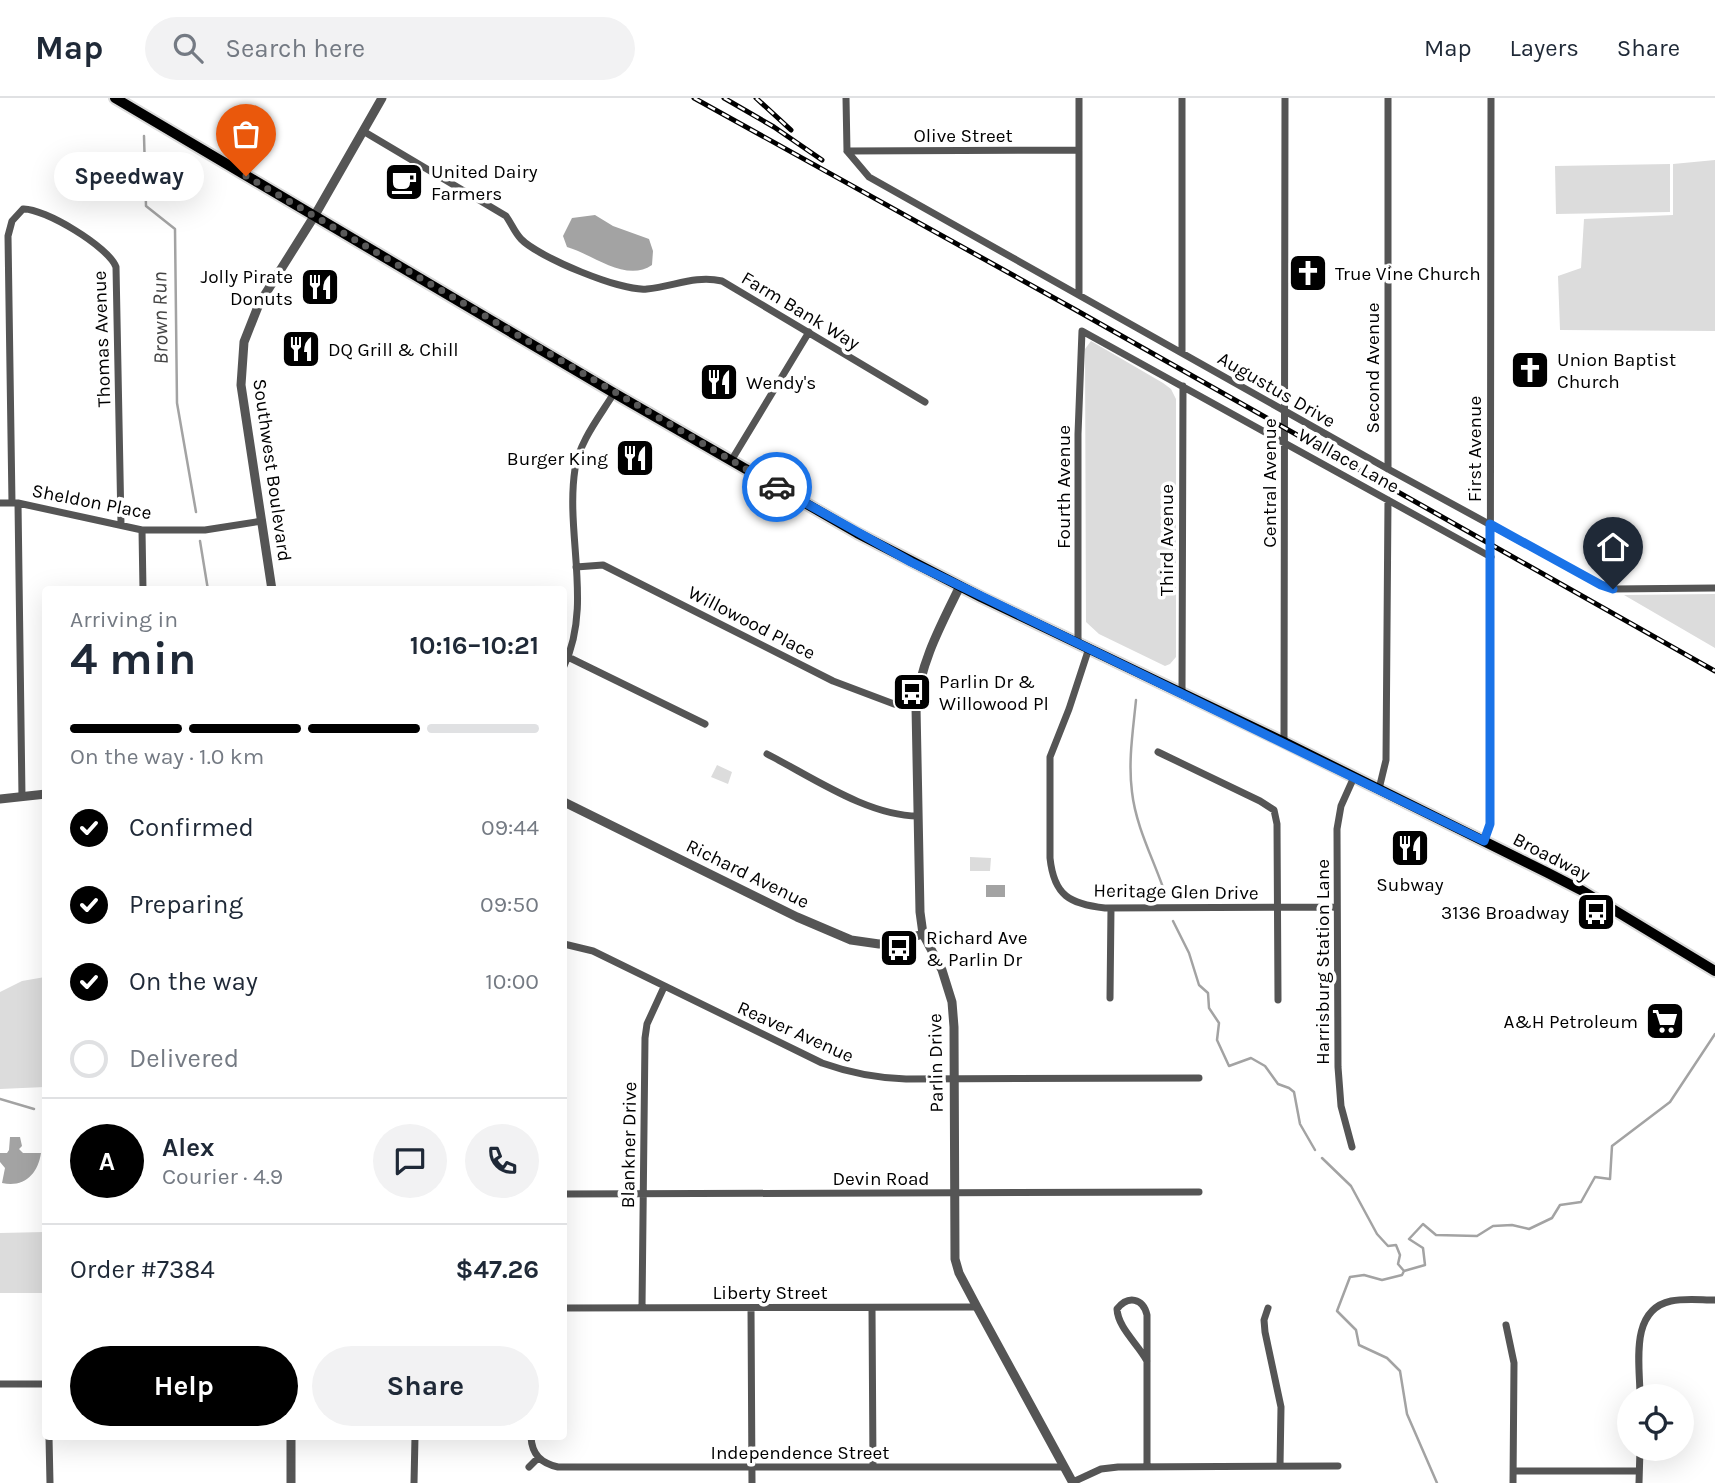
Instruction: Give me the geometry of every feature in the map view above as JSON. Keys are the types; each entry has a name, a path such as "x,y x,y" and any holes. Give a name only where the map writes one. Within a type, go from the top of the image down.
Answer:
{"main road":[{"name":"Broadway","path":"115,98 614,393 857,533 1581,890 1715,971"}],"street":[{"name":"Southwest Boulevard","path":"271,586 241,385 244,342 259,304 315,215 382,98"},
{"path":"846,98 847,151"},
{"path":"1079,98 1080,295"},
{"path":"1182,98 1182,352"},
{"name":"Central Avenue","path":"1284,742 1285,98"},
{"name":"Second Avenue","path":"1388,98 1388,469"},
{"name":"First Avenue","path":"1484,841 1490,824 1491,98"},
{"name":"Farm Bank Way","path":"363,131 506,216 520,239 567,266 636,289 702,278 722,281 925,402"},
{"name":"Olive Street","path":"847,151 1079,150"},
{"name":"Augustus Drive","path":"847,151 869,177 1285,412 1601,585 1613,589 1715,589"},
{"name":"Thomas Avenue","path":"15,503 8,236 12,220 23,209 35,209 97,244 110,254 116,267 121,524"},
{"name":"Wallace Lane","path":"1082,331 1490,557"},
{"name":"Fourth Avenue","path":"1078,643 1078,434 1082,331"},
{"path":"732,461 808,332"},
{"name":"Third Avenue","path":"1182,693 1183,386"},
{"path":"614,393 585,441 575,469 577,625 568,657 705,724"},
{"path":"1379,789 1386,760 1388,500"},
{"name":"Sheldon Place","path":"0,503 15,503 142,530 205,530 262,521"},
{"path":"15,503 22,797"},
{"path":"142,530 143,586"},
{"name":"Willowood Place","path":"576,567 603,565 832,681 894,704 916,706"},
{"name":"Parlin Drive","path":"960,586 929,654 921,677 916,706 919,886 923,934 942,970 952,1002 954,1027 955,1259 976,1307 1073,1483"},
{"name":"Heritage Glen Drive","path":"1089,649 1049,757 1049,858 1052,874 1063,894 1082,906 1111,908 1337,908"},
{"path":"1158,752 1274,810 1277,824 1278,1000"},
{"path":"767,754 878,811 918,816"},
{"name":"Harrisburg Station Lane","path":"1352,1147 1341,1107 1338,1075 1337,908 1338,816 1354,778"},
{"path":"0,799 42,794"},
{"name":"Richard Avenue","path":"567,803 831,933 851,940 878,944 923,934"},
{"path":"1110,998 1111,908"},
{"name":"Reaver Avenue","path":"567,945 593,951 822,1063 850,1073 877,1078 1199,1078"},
{"name":"Blankner Drive","path":"642,1308 645,1038 647,1024 664,987"},
{"name":"Devin Road","path":"567,1194 1199,1192"},
{"path":"1146,1361 1140,1348 1117,1318 1117,1309 1128,1300 1135,1299 1145,1307 1147,1315 1147,1467"},
{"path":"1640,1384 1642,1328 1650,1311 1668,1301 1715,1300"},
{"name":"Liberty Street","path":"567,1308 976,1307"},
{"path":"751,1308 752,1483"},
{"path":"872,1308 873,1467"},
{"path":"1268,1308 1265,1332 1281,1407 1280,1466"},
{"path":"1506,1325 1514,1363 1513,1483"},
{"path":"0,1384 42,1384"},
{"path":"48,1440 50,1483"},
{"path":"291,1440 291,1483"},
{"path":"414,1483 415,1440"},
{"path":"529,1467 538,1458 531,1446 531,1440"},
{"name":"Independence Street","path":"538,1458 547,1465 558,1467 1064,1467"},
{"path":"1639,1461 1639,1483"},
{"path":"1073,1483 1101,1469 1338,1466"},
{"path":"1514,1471 1639,1471"}],"shaded area":[{"path":"1715,160 1715,331 1560,330 1558,276 1581,268 1584,219 1673,215 1673,164"},
{"path":"1670,164 1670,212 1556,214 1555,166"},
{"path":"595,215 613,226 649,239 653,251 652,265 642,270 620,269 567,247 563,236 572,218"},
{"path":"1091,341 1163,383 1171,389 1176,399 1176,657 1165,666 1099,634 1086,622 1085,349"},
{"path":"1715,594 1715,648 1624,595"},
{"path":"717,765 732,772 728,784 711,777"},
{"path":"970,857 991,858 990,871 970,871"},
{"path":"986,885 1005,885 1005,897 986,897"},
{"path":"42,978 42,1087 0,1089 0,992 22,981"},
{"path":"10,1137 20,1137 22,1146 19,1149 23,1153 41,1153 37,1167 29,1178 10,1184 2,1183 5,1168 0,1162 0,1153 7,1153 9,1150"},
{"path":"42,1232 42,1293 0,1293 0,1233"}],"waterway":[{"name":"Brown Run","path":"144,136 146,206 175,229 177,403 196,512"},
{"name":"Brown Run","path":"200,541 207,586"},
{"path":"1136,700 1131,757 1132,792 1142,832 1166,896"},
{"path":"1173,921 1189,953 1199,985 1208,993 1209,1008 1219,1023 1217,1040 1229,1066 1251,1058 1265,1066 1278,1084 1294,1092 1300,1124 1315,1150"},
{"path":"1437,1483 1407,1414 1400,1371 1387,1358 1359,1345 1356,1330 1337,1311 1350,1277 1364,1275 1382,1280 1425,1265 1423,1248 1409,1239 1423,1224 1436,1235 1477,1236 1493,1226 1512,1225 1529,1229 1552,1218 1560,1205 1581,1202 1595,1177 1610,1179 1612,1146 1670,1102 1715,1034"},
{"name":"Brown Run","path":"0,1099 34,1109"},
{"path":"1322,1158 1351,1186 1377,1234 1388,1246 1396,1245 1400,1255 1398,1264 1404,1271"}],"railway":[{"path":"694,98 1715,671"},
{"path":"724,98 774,127 822,160"},
{"path":"756,98 791,130"}],"way so far":[{"path":"246,176 777,487"}],"place":[{"name":"Speedway","path":"246,176"},
{"name":"United Dairy Farmers","path":"404,182"},
{"name":"True Vine Church","path":"1308,273"},
{"name":"Jolly Pirate Donuts","path":"320,287"},
{"name":"DQ Grill & Chill","path":"301,349"},
{"name":"Union Baptist Church","path":"1530,370"},
{"name":"Wendy's","path":"719,382"},
{"name":"Burger King","path":"635,458"},
{"name":"Parlin Dr & Willowood Pl","path":"912,692"},
{"name":"Subway","path":"1410,848"},
{"name":"3136 Broadway","path":"1596,912"},
{"name":"Richard Ave & Parlin Dr","path":"899,948"},
{"name":"A&H Petroleum","path":"1665,1021"}],"route":[{"path":"777,487 911,562 1484,841 1490,824 1490,524 1613,589"}]}
